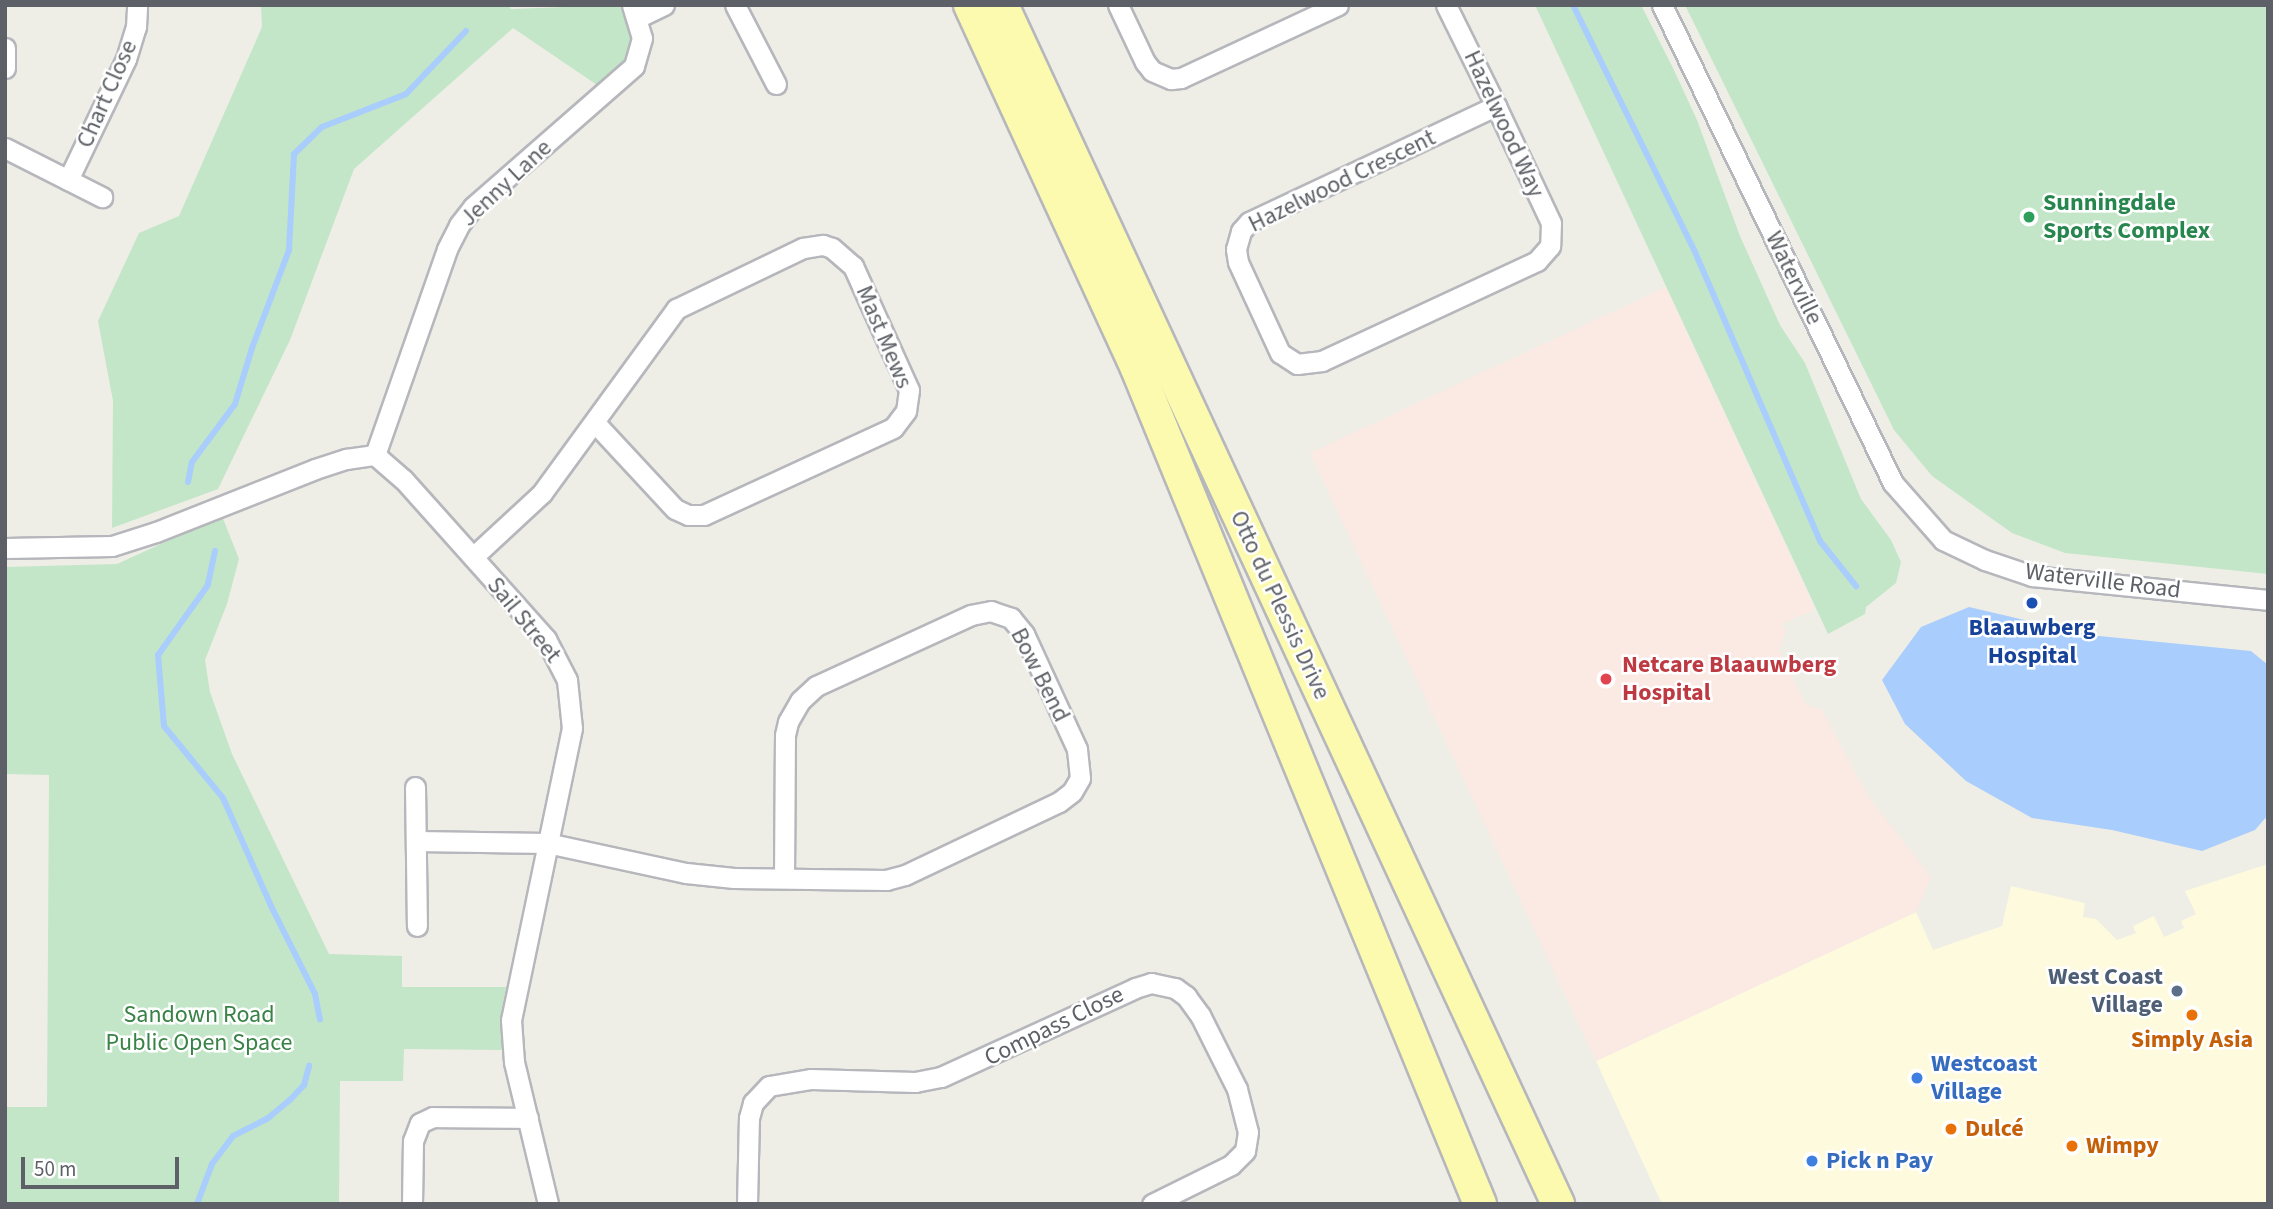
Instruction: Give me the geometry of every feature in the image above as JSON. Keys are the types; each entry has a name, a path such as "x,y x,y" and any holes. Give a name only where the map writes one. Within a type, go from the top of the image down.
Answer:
{"main road":[{"name":"Otto du Plessis Drive","path":"971,5 1136,366 1480,1204"},
{"name":"Otto du Plessis Drive","path":"1002,5 1558,1204"}],"street":[{"name":"Chart Close","path":"68,180 126,59 136,27 137,5"},
{"name":"Jenny Lane","path":"375,455 447,249 459,225 473,207 628,74 641,49 635,11 664,5"},
{"path":"736,5 776,85"},
{"path":"1118,5 1144,62 1152,71 1171,79 1181,78 1338,5"},
{"name":"Hazelwood Way","path":"1446,5 1550,223 1550,246"},
{"name":"Waterville","path":"1662,5 1893,483 1943,540"},
{"path":"5,48 5,68"},
{"name":"Hazelwood Crescent","path":"1496,106 1249,222 1237,238 1238,262 1280,353 1297,364 1310,364 1537,261 1550,246"},
{"name":"Chart Close","path":"5,148 102,197"},
{"name":"Mast Mews","path":"473,557 542,493 676,309 813,246 832,248 853,266 909,390 906,411 892,428 704,515 688,515 675,509 595,423"},
{"path":"5,548 112,546 156,532 315,469 346,459 375,455"},
{"name":"Sail Street","path":"375,455 403,479 545,639 567,680 572,728 511,1020 514,1062 548,1204"},
{"name":"Waterville Road","path":"1943,540 1985,560 2032,576 2268,600"},
{"name":"Bow Bend","path":"416,841 547,843 686,873 784,878 886,880 905,875 1059,802 1072,792 1081,768 1077,749 1024,634 1011,618 991,611 971,615 816,686 800,701 788,722 785,735 784,878"},
{"path":"415,787 417,926"},
{"name":"Compass Close","path":"747,1204 749,1118 753,1103 769,1086 811,1079 915,1082 941,1077 1151,983 1175,988 1186,996 1200,1015 1237,1089 1248,1132 1245,1151 1231,1165 1152,1204"},
{"path":"412,1204 412,1141 420,1124 433,1117 528,1118"}],"shaded area":[{"name":"Netcare Blaauwberg Hospital","path":"1666,287 1815,609 1782,624 1786,632 1779,649 1781,654 1805,704 1822,710 1867,795 1931,877 1916,912 1596,1061 1310,453"},
{"name":"West Coast Village","path":"2268,864 2268,1204 1662,1204 1596,1061 1916,912 1933,950 2002,926 2011,886 2085,903 2083,917 2096,919 2117,940 2136,933 2133,926 2154,916 2164,937 2184,928 2181,921 2196,914 2185,891"}],"green space":[{"path":"261,5 508,5 511,9 620,5 632,40 625,62 600,87 513,28 354,169 290,340 218,489 112,528 113,401 98,321 139,233 179,216 262,27"},
{"path":"1535,5 1641,5 1673,68 1697,120 1740,236 1780,325 1805,363 1861,499 1891,540 1901,562 1896,583 1866,607 1865,614 1828,634"},
{"name":"Sunningdale Sports Complex","path":"1685,5 2268,5 2268,574 2065,553 2012,533 1932,476 1894,430"},
{"name":"Sandown Road Public Open Space","path":"222,516 239,559 227,604 205,660 210,692 232,754 329,954 402,956 402,987 506,987 501,1013 503,1050 404,1049 403,1081 340,1081 339,1204 5,1204 5,1107 47,1107 49,775 5,774 5,567 117,564"}],"water":[{"path":"1969,607 2089,635 2251,651 2268,665 2268,815 2255,830 2202,851 2112,830 2032,818 1966,781 1905,724 1882,680 1921,627"}],"waterway":[{"path":"1573,5 1695,252 1820,541 1856,586"},
{"path":"188,482 192,462 235,404 252,348 289,250 294,154 322,127 406,94 466,31"},
{"path":"215,551 208,585 158,655 164,726 223,798 271,906 315,994 320,1020"},
{"path":"197,1204 212,1164 233,1136 267,1119 290,1100 304,1085 309,1066"}],"place":[{"name":"Sunningdale Sports Complex","path":"2029,217"},
{"name":"Blaauwberg Hospital","path":"2032,603"},
{"name":"Netcare Blaauwberg Hospital","path":"1606,679"},
{"name":"West Coast Village","path":"2177,991"},
{"name":"Simply Asia","path":"2192,1015"},
{"name":"Westcoast Village","path":"1917,1078"},
{"name":"Dulcé","path":"1951,1129"},
{"name":"Wimpy","path":"2072,1146"},
{"name":"Pick n Pay","path":"1812,1161"}]}
